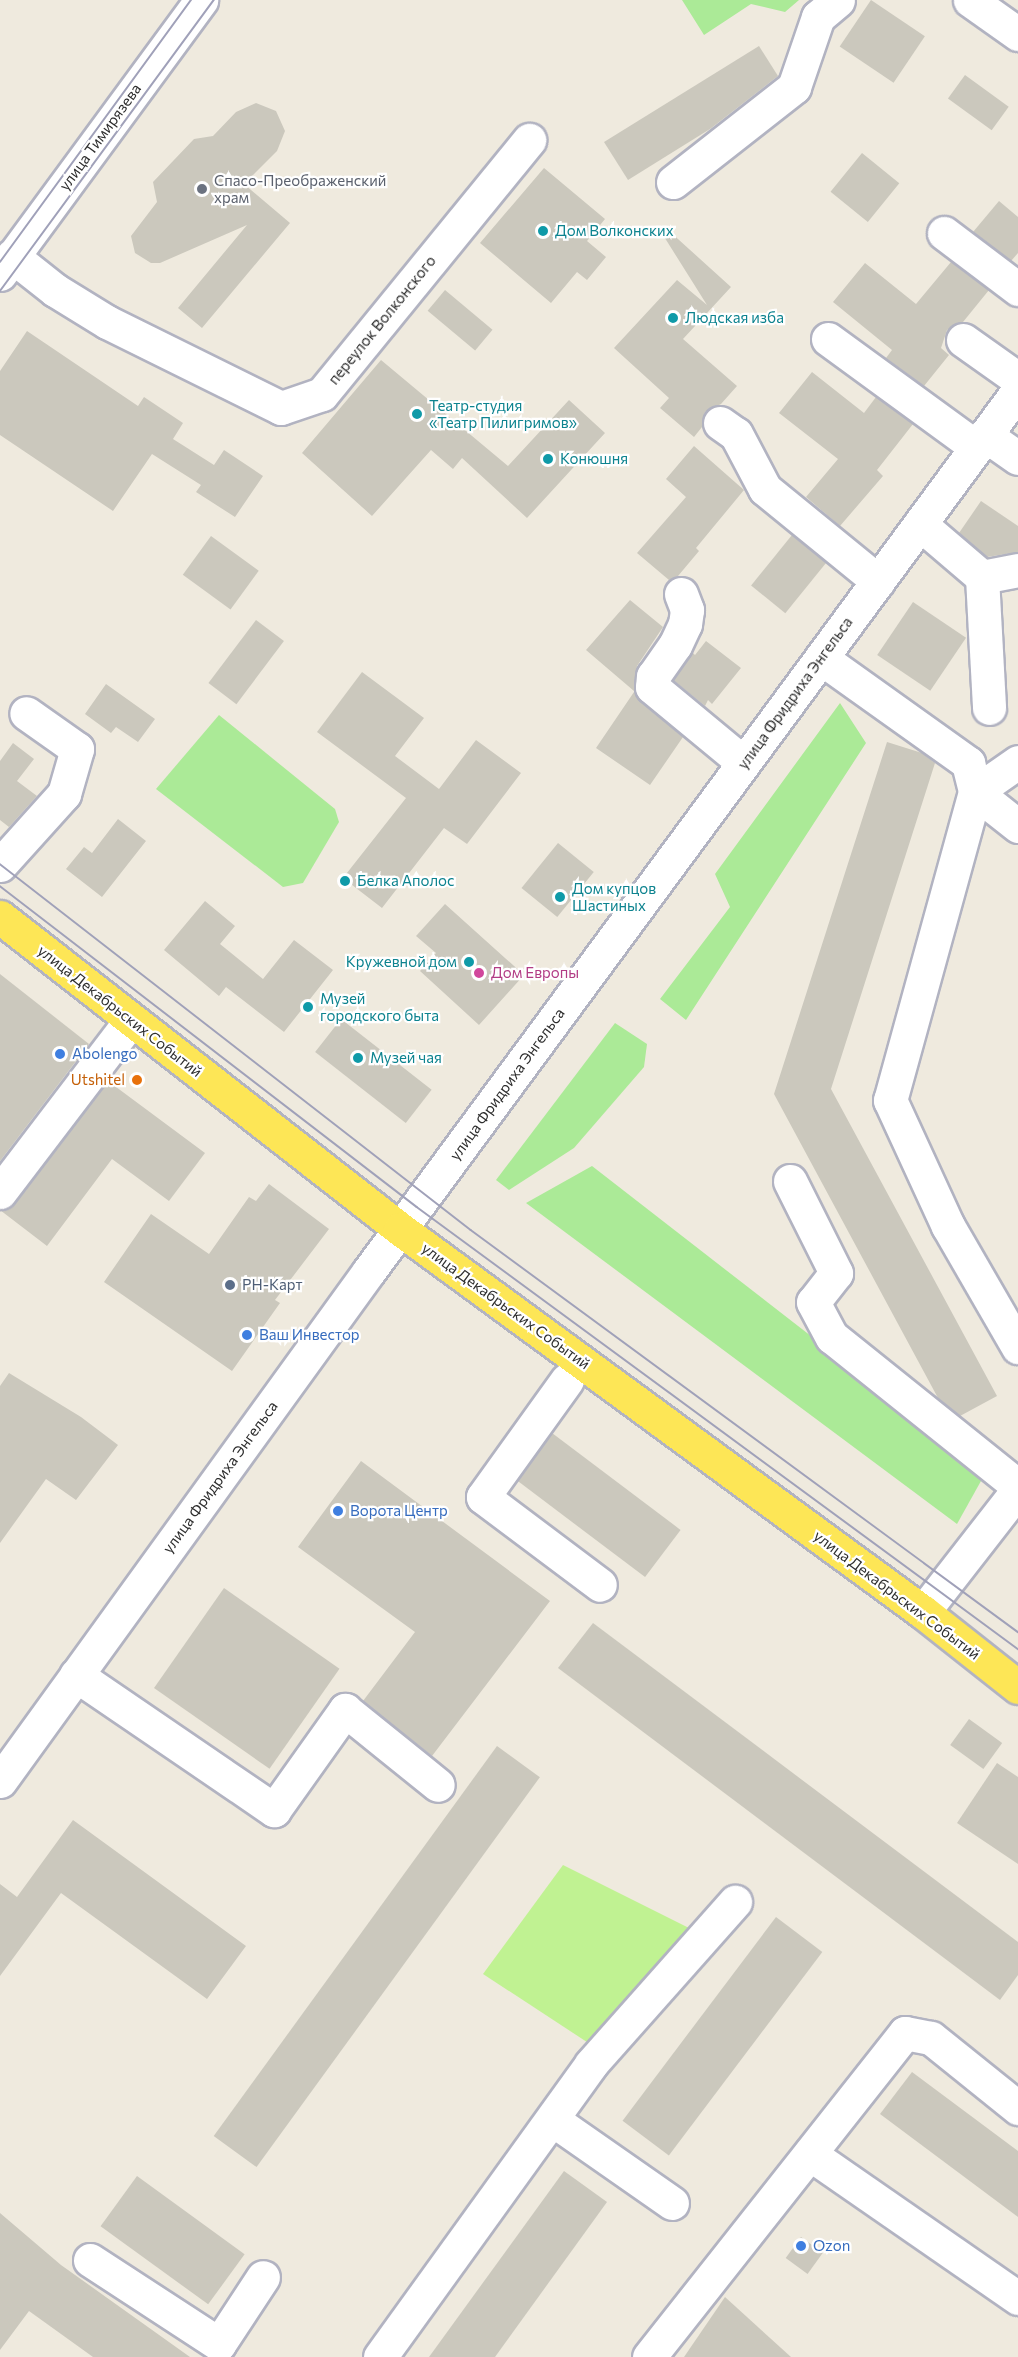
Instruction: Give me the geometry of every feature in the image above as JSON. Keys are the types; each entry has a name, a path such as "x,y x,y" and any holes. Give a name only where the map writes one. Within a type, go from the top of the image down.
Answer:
{"main road":[{"name":"улица Декабрьских Событий","path":"0,917 400,1229 923,1612 1018,1687"}],"street":[{"name":"улица Тимирязева","path":"6,265 201,0"},
{"path":"673,182 794,87 818,17 838,0"},
{"path":"970,0 1018,34"},
{"name":"переулок Волконского","path":"6,265 55,290 107,322 281,408 322,394 529,140"},
{"path":"944,233 1018,289"},
{"path":"828,339 981,441 1018,458"},
{"path":"963,340 1018,379"},
{"name":"улица Фридриха Энгельса","path":"0,1781 400,1229 1018,391"},
{"path":"720,423 736,434 765,489 878,581"},
{"path":"920,524 982,577 989,708"},
{"path":"982,577 1018,570"},
{"path":"681,594 687,610 684,624 675,645 653,676 652,687 744,763"},
{"path":"821,658 968,763 975,792 890,1100 948,1226 1018,1347"},
{"path":"0,865 64,794 77,749 26,713"},
{"path":"975,792 1018,762"},
{"path":"975,792 1018,826"},
{"path":"0,1192 131,1020"},
{"path":"790,1181 836,1273 813,1302 832,1337 1018,1488 923,1612"},
{"path":"567,1380 483,1497 600,1585"},
{"path":"76,1675 274,1810 345,1710 438,1785"},
{"path":"380,2357 553,2120 591,2064 735,1902"},
{"path":"648,2357 905,2033 931,2038 1018,2108"},
{"path":"553,2120 672,2203"},
{"path":"810,2154 1018,2298"},
{"path":"90,2260 219,2344 262,2277"}],"green space":[{"path":"682,0 799,0 785,12 751,4 704,35"},
{"path":"840,703 866,743 686,1020 660,999 730,907 715,874"},
{"path":"219,715 335,809 339,822 303,883 283,887 156,789"},
{"path":"615,1023 647,1044 644,1067 574,1148 509,1190 496,1180"},
{"path":"592,1166 986,1472 957,1524 526,1203"},
{"path":"563,1865 695,1931 593,2046 483,1974"}],"building":[{"path":"871,0 925,36 894,83 840,46"},
{"path":"759,46 778,76 710,129 628,180 604,142"},
{"path":"965,75 1009,107 992,130 948,98"},
{"name":"Спасо-Преображенский храм","path":"256,103 276,111 285,131 277,151 244,184 290,223 202,328 178,308 247,225 160,263 151,263 135,253 131,236 157,202 153,182 194,139 213,136 236,112"},
{"path":"862,153 899,183 868,222 831,192"},
{"name":"Дом Волконских","path":"544,168 605,219 587,241 606,257 587,280 577,272 551,303 480,243"},
{"path":"999,201 1018,217 1018,253 1011,261 973,232"},
{"path":"668,230 731,287 683,339 737,386 721,404 705,412 702,427 694,437 660,408 669,398 614,348 677,280 707,305 663,235"},
{"path":"951,262 989,290 963,322 947,330 941,348 949,355 924,386 886,358 892,350 833,302 865,263 916,304"},
{"path":"445,290 492,330 475,351 428,311"},
{"path":"27,331 138,406 144,397 183,423 173,439 214,465 224,450 263,476 235,517 196,492 201,485 152,454 113,511 0,435 0,371"},
{"path":"381,360 508,466 569,400 605,433 527,518 462,458 453,469 431,450 372,516 302,453"},
{"path":"812,372 864,413 876,397 913,424 877,470 883,476 840,526 806,497 838,459 779,413"},
{"path":"694,446 744,490 696,548 699,551 678,576 669,580 637,553 686,497 666,479"},
{"path":"981,501 1018,526 1018,552 987,557 959,533"},
{"path":"792,535 826,563 785,613 751,586"},
{"path":"211,536 259,571 231,610 183,575"},
{"path":"630,600 663,627 637,666 634,691 586,650"},
{"path":"913,602 966,638 930,691 877,655"},
{"path":"256,620 284,641 236,704 208,683"},
{"path":"706,641 741,668 712,704 708,700 705,706 673,680 692,652 695,655"},
{"path":"362,672 424,718 395,756 439,789 476,740 521,773 467,844 444,828 382,908 343,878 406,798 317,732"},
{"path":"106,684 155,719 138,742 116,727 111,733 85,714"},
{"path":"634,692 640,701 683,737 650,785 596,748"},
{"path":"887,742 922,753 935,763 831,1089 997,1396 960,1416 938,1398 774,1094"},
{"path":"13,743 34,759 17,781 37,796 9,827 0,820 0,761"},
{"path":"118,819 146,841 102,897 66,869 84,847 92,853"},
{"path":"558,843 594,872 557,917 521,888"},
{"path":"205,901 235,926 220,944 263,979 294,940 333,970 284,1032 226,987 219,996 164,950"},
{"name":"Кружевной дом","path":"445,904 524,975 479,1025 420,971 436,953 416,936"},
{"path":"0,974 89,1044 0,1161"},
{"path":"341,1019 432,1090 406,1123 315,1052"},
{"path":"108,1081 205,1153 169,1201 112,1159 47,1246 0,1210 15,1203"},
{"path":"269,1184 329,1229 275,1300 280,1303 232,1371 104,1282 151,1214 209,1254 249,1197 256,1201"},
{"path":"9,1373 81,1417 118,1445 76,1500 46,1479 0,1543 0,1386"},
{"path":"552,1433 681,1530 645,1577 516,1480"},
{"path":"361,1461 550,1601 432,1756 363,1701 415,1632 298,1547"},
{"path":"224,1588 340,1669 270,1769 154,1688"},
{"path":"593,1623 1018,1942 1018,1975 1000,2000 558,1668"},
{"path":"969,1719 1002,1743 983,1769 950,1745"},
{"path":"497,1746 540,1777 257,2167 214,2136"},
{"path":"997,1763 1018,1777 1018,1864 957,1823"},
{"path":"73,1820 246,1946 207,1999 61,1893 0,1976 0,1884 17,1897"},
{"path":"776,1917 822,1952 669,2156 623,2121"},
{"path":"912,2072 1018,2151 1018,2217 880,2114"},
{"path":"564,2171 607,2202 495,2357 429,2357"},
{"path":"137,2176 245,2254 208,2304 101,2226"},
{"path":"0,2213 61,2265 190,2357 93,2357 29,2311 0,2350"},
{"path":"801,2237 823,2253 808,2274 786,2258"},
{"path":"725,2297 791,2357 684,2357"}],"tram line":[{"path":"0,262 191,0"},
{"path":"0,291 214,0"},
{"path":"0,864 471,1230 1018,1632"},
{"path":"0,886 417,1207 1018,1649"}],"place":[{"name":"Спасо-Преображенский храм","path":"202,189"},
{"name":"Дом Волконских","path":"543,231"},
{"name":"Людская изба","path":"673,318"},
{"name":"Театр-студия «Театр Пилигримов»","path":"417,414"},
{"name":"Конюшня","path":"548,459"},
{"name":"Белка Аполос","path":"345,881"},
{"name":"Дом купцов Шастиных","path":"560,897"},
{"name":"Кружевной дом","path":"469,962"},
{"name":"Дом Европы","path":"479,973"},
{"name":"Музей городского быта","path":"308,1007"},
{"name":"Abolengo","path":"60,1054"},
{"name":"Музей чая","path":"358,1058"},
{"name":"Utshitel","path":"137,1080"},
{"name":"РН-Карт","path":"230,1285"},
{"name":"Ваш Инвестор","path":"247,1335"},
{"name":"Ворота Центр","path":"338,1511"},
{"name":"Ozon","path":"801,2246"}]}
